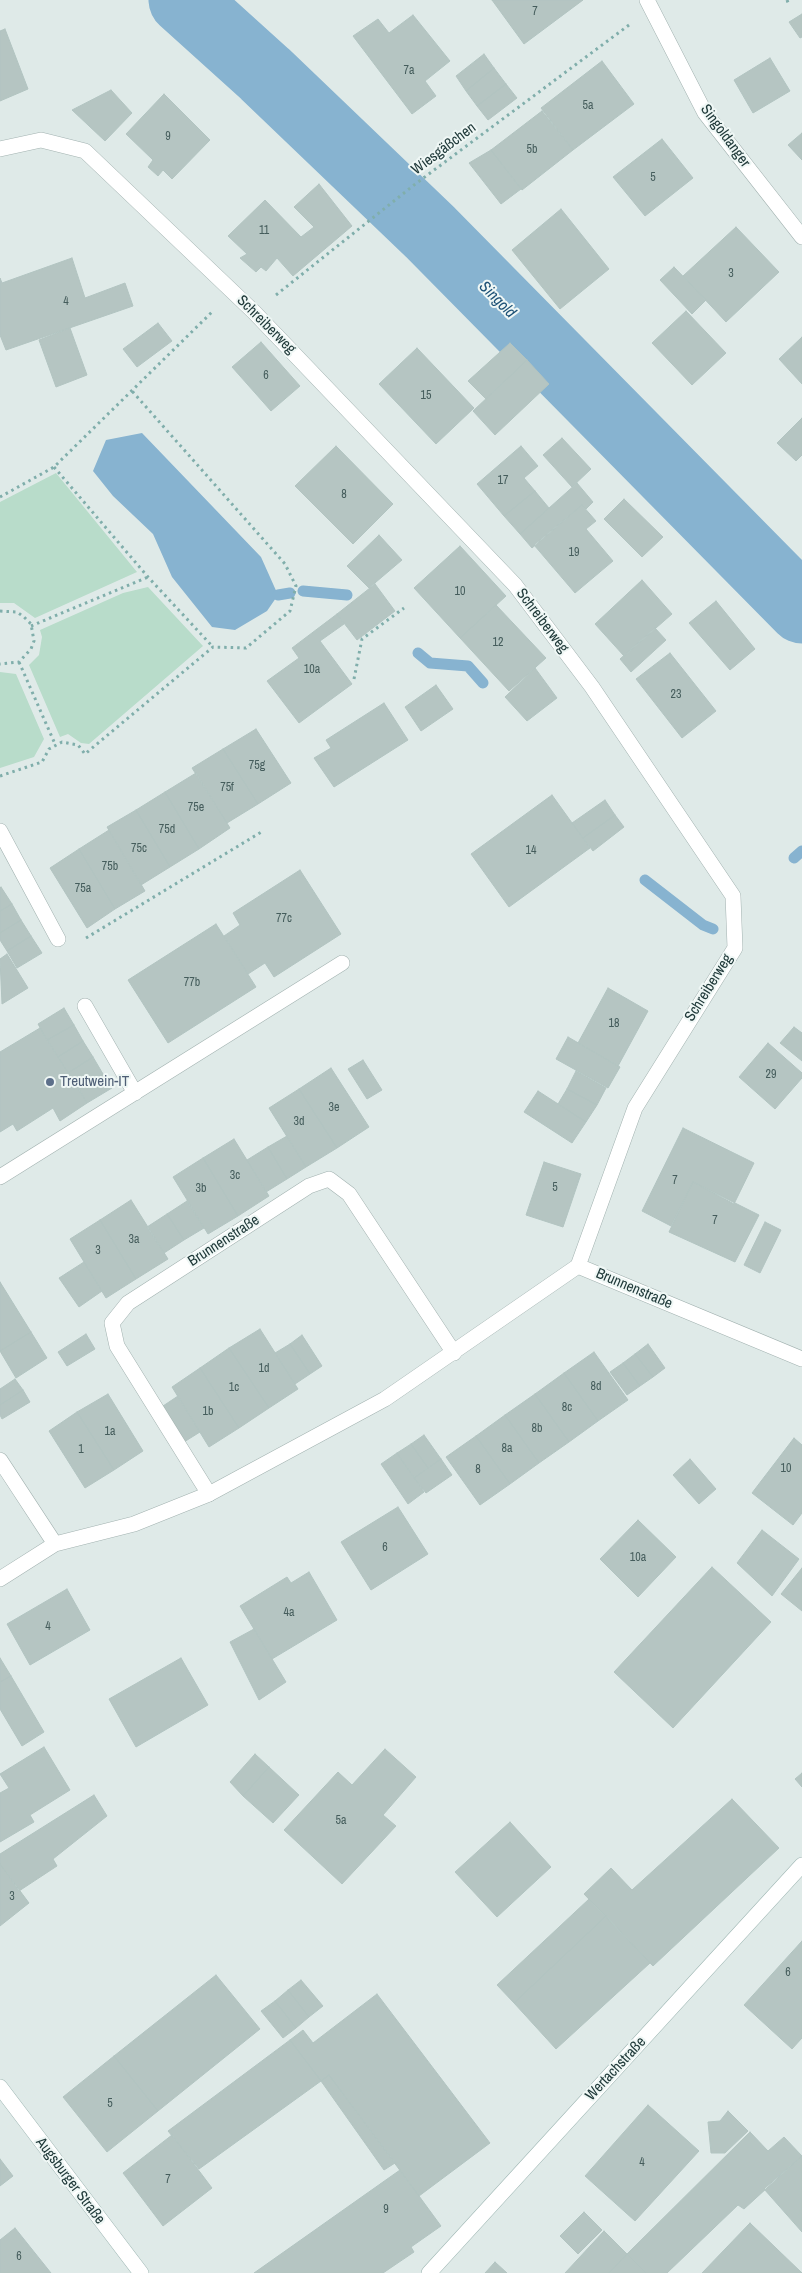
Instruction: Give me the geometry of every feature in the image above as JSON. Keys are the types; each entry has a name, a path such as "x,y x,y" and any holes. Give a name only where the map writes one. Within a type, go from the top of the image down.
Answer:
{"street":[{"name":"Singoldanger","path":"649,4 705,113 802,237"},
{"name":"Schreiberweg","path":"0,149 41,140 85,151 254,312 515,585 592,687 733,896 735,948 635,1108 578,1266"},
{"path":"0,831 58,938"},
{"path":"0,1177 342,964"},
{"path":"85,1006 135,1093"},
{"name":"Brunnenstraße","path":"209,1494 117,1346 112,1323 128,1303 308,1186 329,1180 349,1194 454,1353"},
{"name":"Brunnenstraße","path":"0,1579 55,1544 134,1524 209,1494 385,1399 578,1266 802,1359"},
{"path":"0,1460 55,1544"},
{"name":"Wertachstraße","path":"429,2273 802,1865"},
{"name":"Augsburger Straße","path":"0,2087 140,2273"}],"path":[{"path":"787,0 789,5"},
{"name":"Wiesgäßchen","path":"254,312 414,185 649,4"},
{"path":"0,497 54,467 233,292"},
{"path":"0,776 42,762 44,756 55,744 70,742 78,745 85,754 213,647 246,648 290,611 296,586 285,564 132,391"},
{"path":"54,467 148,577 213,647"},
{"path":"31,626 148,577"},
{"path":"354,679 362,639 404,608"},
{"path":"0,611 18,612 31,626 34,641 32,649 19,662 0,664"},
{"path":"19,662 55,744"},
{"path":"58,938 65,950 263,831"}],"green space":[{"path":"56,473 137,572 35,618 14,603 0,603 0,502"},
{"path":"148,587 203,646 89,744 81,743 68,734 60,737 29,665 39,655 42,637 40,630 123,593"},
{"path":"0,672 16,674 44,739 34,757 0,768"}],"water":[{"path":"142,433 261,557 278,595 267,611 235,630 212,627 172,577 153,534 113,496 93,471 106,440"}],"building":[{"path":"492,0 583,0 524,44"},
{"path":"802,14 802,37 800,38 789,22"},
{"path":"413,15 450,61 425,81 436,96 412,114 353,36 378,19 389,33"},
{"path":"5,29 28,89 0,101 0,31"},
{"path":"484,54 494,68 466,91 456,76"},
{"path":"770,58 790,91 753,113 734,80"},
{"path":"602,61 634,104 573,150 541,108"},
{"path":"494,68 506,84 477,106 466,91"},
{"path":"506,84 517,98 488,120 477,106"},
{"path":"111,90 132,113 105,141 72,110"},
{"path":"164,94 210,140 172,179 163,170 158,176 148,167 153,160 126,134"},
{"path":"542,111 573,150 522,190 491,150"},
{"path":"802,133 802,160 788,145"},
{"path":"662,139 693,178 645,216 613,177"},
{"path":"491,150 521,189 501,204 469,163"},
{"path":"319,184 352,226 293,276 277,258 266,271 261,267 256,272 240,258 247,254 228,236 265,200 301,237 314,227 294,207"},
{"path":"561,209 609,269 560,309 512,250"},
{"path":"736,227 779,272 726,322 683,276"},
{"path":"72,258 85,298 125,283 133,306 6,350 0,335 0,278 2,283"},
{"path":"674,267 706,300 692,314 660,280"},
{"path":"686,311 726,353 692,385 652,343"},
{"path":"158,323 172,341 137,367 123,349"},
{"path":"70,328 87,375 56,387 39,340"},
{"path":"802,337 802,384 779,359"},
{"path":"261,342 300,386 271,411 232,367"},
{"path":"510,343 527,360 486,399 468,381"},
{"path":"417,348 474,408 436,444 379,384"},
{"path":"527,360 549,384 495,435 473,411"},
{"path":"802,418 802,455 796,461 777,443"},
{"path":"562,438 591,469 572,487 543,455"},
{"path":"336,446 393,504 353,544 295,486"},
{"path":"521,446 538,466 524,478 535,491 504,516 477,484"},
{"path":"577,483 593,502 586,509 582,505 532,548 520,534"},
{"path":"535,491 549,508 520,534 504,516"},
{"path":"624,499 663,537 642,557 604,519"},
{"path":"582,505 596,521 586,529 613,561 575,593 534,545"},
{"path":"379,535 402,560 369,588 347,566"},
{"path":"460,546 506,596 460,638 414,588"},
{"path":"642,580 672,614 624,656 595,624"},
{"path":"375,584 395,611 357,640 337,614"},
{"path":"716,601 755,649 730,670 689,623"},
{"path":"496,605 546,658 509,691 460,638"},
{"path":"337,614 344,624 320,641 352,684 299,723 267,681 299,658 292,648"},
{"path":"655,628 666,640 631,672 620,659"},
{"path":"670,653 716,711 682,738 636,679"},
{"path":"535,668 557,698 527,721 505,697"},
{"path":"436,685 453,709 421,731 405,707"},
{"path":"384,703 408,740 334,787 314,758 331,748 326,740"},
{"path":"256,729 291,783 258,804 223,749"},
{"path":"223,749 258,804 227,823 192,768"},
{"path":"196,773 230,828 199,849 165,792"},
{"path":"165,792 199,849 170,867 136,810"},
{"path":"552,795 590,848 509,907 471,854"},
{"path":"605,800 615,815 583,838 572,823"},
{"path":"136,810 170,867 141,885 107,827"},
{"path":"615,815 624,827 593,851 583,838"},
{"path":"109,830 145,891 115,909 79,849"},
{"path":"79,849 115,909 87,928 50,868"},
{"path":"300,870 341,934 274,977 265,963 248,974 224,936 240,925 233,913"},
{"path":"0,888 12,904 0,911"},
{"path":"12,904 21,920 0,933 0,911"},
{"path":"21,920 31,936 7,951 0,940 0,933"},
{"path":"216,924 256,987 168,1043 128,980"},
{"path":"31,936 42,953 17,968 7,951"},
{"path":"7,954 28,988 2,1004 0,959"},
{"path":"608,988 648,1011 618,1066 578,1043"},
{"path":"64,1008 74,1025 47,1040 38,1024"},
{"path":"74,1025 83,1041 58,1057 47,1040"},
{"path":"794,1027 802,1033 802,1061 780,1043"},
{"path":"40,1028 87,1103 60,1121 53,1108 17,1131 13,1124 0,1132 0,1052"},
{"path":"568,1037 620,1067 608,1088 556,1059"},
{"path":"83,1041 93,1057 68,1073 58,1057"},
{"path":"768,1043 802,1073 802,1078 775,1109 739,1077"},
{"path":"93,1057 103,1074 79,1089 68,1073"},
{"path":"363,1060 382,1090 367,1099 348,1069"},
{"path":"331,1068 369,1127 337,1148 299,1089"},
{"path":"576,1071 606,1088 597,1105 567,1089"},
{"path":"103,1074 112,1088 87,1103 79,1089"},
{"path":"299,1089 337,1148 306,1167 269,1108"},
{"path":"567,1089 597,1105 586,1122 558,1104"},
{"path":"538,1091 586,1122 572,1143 524,1112"},
{"path":"683,1128 754,1163 734,1204 693,1182 671,1226 642,1211"},
{"path":"287,1136 306,1167 287,1179 268,1147"},
{"path":"234,1139 269,1196 238,1216 203,1158"},
{"path":"268,1147 287,1179 266,1192 247,1160"},
{"path":"203,1158 238,1216 208,1234 173,1177"},
{"path":"544,1162 581,1174 563,1227 526,1215"},
{"path":"693,1182 759,1215 735,1262 669,1232"},
{"path":"131,1200 168,1259 136,1279 100,1220"},
{"path":"187,1201 204,1228 184,1240 167,1214"},
{"path":"167,1214 184,1240 164,1253 147,1227"},
{"path":"100,1220 136,1279 106,1298 70,1239"},
{"path":"765,1222 781,1230 760,1273 744,1265"},
{"path":"84,1262 102,1291 79,1307 59,1278"},
{"path":"0,1282 31,1332 0,1351"},
{"path":"260,1329 298,1389 269,1408 229,1348"},
{"path":"31,1332 47,1358 16,1378 0,1351"},
{"path":"86,1334 95,1349 67,1366 58,1352"},
{"path":"302,1335 322,1366 310,1374 290,1344"},
{"path":"290,1344 310,1374 295,1384 275,1353"},
{"path":"648,1344 665,1368 653,1377 635,1354"},
{"path":"229,1348 269,1408 239,1428 200,1368"},
{"path":"594,1352 628,1400 598,1421 564,1373"},
{"path":"635,1354 653,1377 640,1386 623,1363"},
{"path":"623,1363 640,1386 627,1395 610,1372"},
{"path":"200,1368 239,1428 209,1447 172,1387"},
{"path":"564,1373 598,1421 569,1442 535,1394"},
{"path":"15,1379 23,1390 0,1405 0,1389"},
{"path":"23,1390 30,1402 2,1419 0,1405"},
{"path":"108,1394 143,1451 114,1470 77,1412"},
{"path":"535,1394 569,1442 539,1463 505,1415"},
{"path":"178,1396 200,1432 184,1442 163,1406"},
{"path":"77,1412 114,1470 85,1488 49,1431"},
{"path":"505,1415 539,1463 510,1484 476,1436"},
{"path":"424,1435 441,1459 428,1468 411,1444"},
{"path":"476,1436 510,1484 480,1505 446,1457"},
{"path":"794,1438 802,1445 802,1513 793,1525 752,1493"},
{"path":"411,1444 428,1468 414,1478 397,1453"},
{"path":"397,1453 424,1492 408,1504 381,1464"},
{"path":"441,1459 452,1475 426,1493 414,1478"},
{"path":"690,1459 716,1489 699,1504 673,1475"},
{"path":"398,1507 428,1554 371,1590 341,1542"},
{"path":"638,1520 676,1557 638,1597 600,1559"},
{"path":"762,1530 799,1559 772,1596 737,1563"},
{"path":"712,1567 771,1622 673,1728 614,1672"},
{"path":"802,1568 802,1611 781,1594"},
{"path":"309,1572 337,1620 272,1659 240,1606 287,1577 291,1583"},
{"path":"67,1589 90,1630 30,1665 7,1624"},
{"path":"254,1629 286,1682 259,1700 230,1642"},
{"path":"0,1658 11,1676 0,1682"},
{"path":"181,1658 208,1705 136,1747 109,1699"},
{"path":"11,1676 44,1732 22,1746 0,1709 0,1682"},
{"path":"44,1747 70,1790 30,1815 34,1822 0,1842 0,1793 9,1788 0,1774"},
{"path":"385,1749 416,1777 383,1815 396,1826 342,1884 284,1830 338,1772 352,1785"},
{"path":"255,1754 269,1767 243,1796 230,1782"},
{"path":"269,1767 299,1795 273,1823 243,1796"},
{"path":"802,1773 802,1787 795,1779"},
{"path":"94,1795 107,1816 53,1859 57,1866 19,1891 0,1864 0,1854"},
{"path":"732,1799 779,1848 653,1966 584,1894 611,1868 632,1890"},
{"path":"510,1822 551,1867 497,1917 455,1872"},
{"path":"0,1864 29,1903 0,1926"},
{"path":"589,1899 606,1916 514,2003 497,1985"},
{"path":"606,1916 650,1963 556,2049 514,2003"},
{"path":"802,1941 802,2038 792,2049 744,2005"},
{"path":"216,1975 260,2029 158,2111 114,2056"},
{"path":"301,1980 323,2006 309,2017 288,1990"},
{"path":"288,1990 309,2017 296,2028 275,2001"},
{"path":"377,1994 490,2143 419,2196 329,2075 321,2081 290,2040 303,2030 313,2043"},
{"path":"275,2001 296,2028 283,2038 261,2011"},
{"path":"290,2040 321,2081 199,2169 168,2131"},
{"path":"114,2056 158,2111 107,2152 63,2097"},
{"path":"329,2075 395,2163 384,2170 321,2081"},
{"path":"648,2105 699,2151 635,2221 585,2176"},
{"path":"728,2111 748,2131 725,2153 711,2153 708,2122 720,2121"},
{"path":"750,2132 768,2151 784,2137 802,2156 744,2209 738,2205 667,2273 646,2273 627,2254"},
{"path":"172,2135 212,2188 163,2226 123,2173"},
{"path":"802,2156 802,2232 764,2189"},
{"path":"0,2159 13,2176 0,2186"},
{"path":"400,2170 441,2226 411,2247 414,2252 383,2273 254,2273"},
{"path":"584,2212 602,2230 578,2254 560,2236"},
{"path":"750,2223 802,2273 702,2273"},
{"path":"15,2228 51,2273 0,2273 0,2240"},
{"path":"604,2231 627,2254 609,2273 565,2273"},
{"path":"627,2254 646,2273 609,2273"},
{"path":"495,2262 507,2273 485,2273"}],"waterway":[{"name":"Singold","path":"183,0 265,74 430,232 802,609"},
{"path":"303,591 347,595"},
{"path":"278,595 290,593"},
{"path":"418,653 430,663 468,666 483,683"},
{"path":"794,858 802,851"},
{"path":"645,880 703,925 713,929"}],"place":[{"name":"Treutwein-IT","path":"50,1082"}]}
